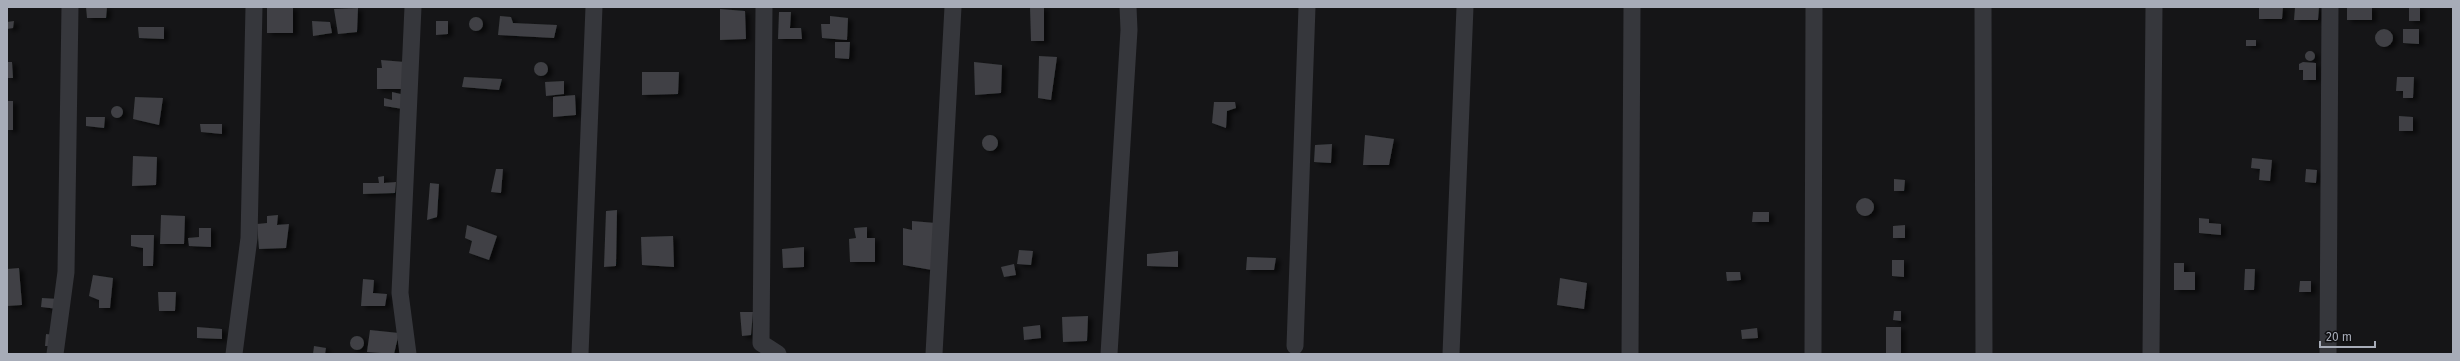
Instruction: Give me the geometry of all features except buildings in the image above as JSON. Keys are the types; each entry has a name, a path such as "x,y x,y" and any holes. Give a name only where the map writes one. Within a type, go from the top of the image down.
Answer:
{"street":[{"path":"56,354 66,272 70,7"},
{"path":"234,354 249,238 254,7"},
{"path":"408,354 400,294 413,7"},
{"path":"580,354 594,7"},
{"path":"764,7 761,343 778,354"},
{"path":"934,354 953,7"},
{"path":"1109,354 1128,38 1128,7"},
{"path":"1294,346 1307,7"},
{"path":"1451,354 1466,7"},
{"path":"1630,354 1632,7"},
{"path":"1813,354 1814,7"},
{"path":"1983,7 1984,354"},
{"path":"2151,354 2154,7"},
{"path":"2328,354 2330,7"}]}
